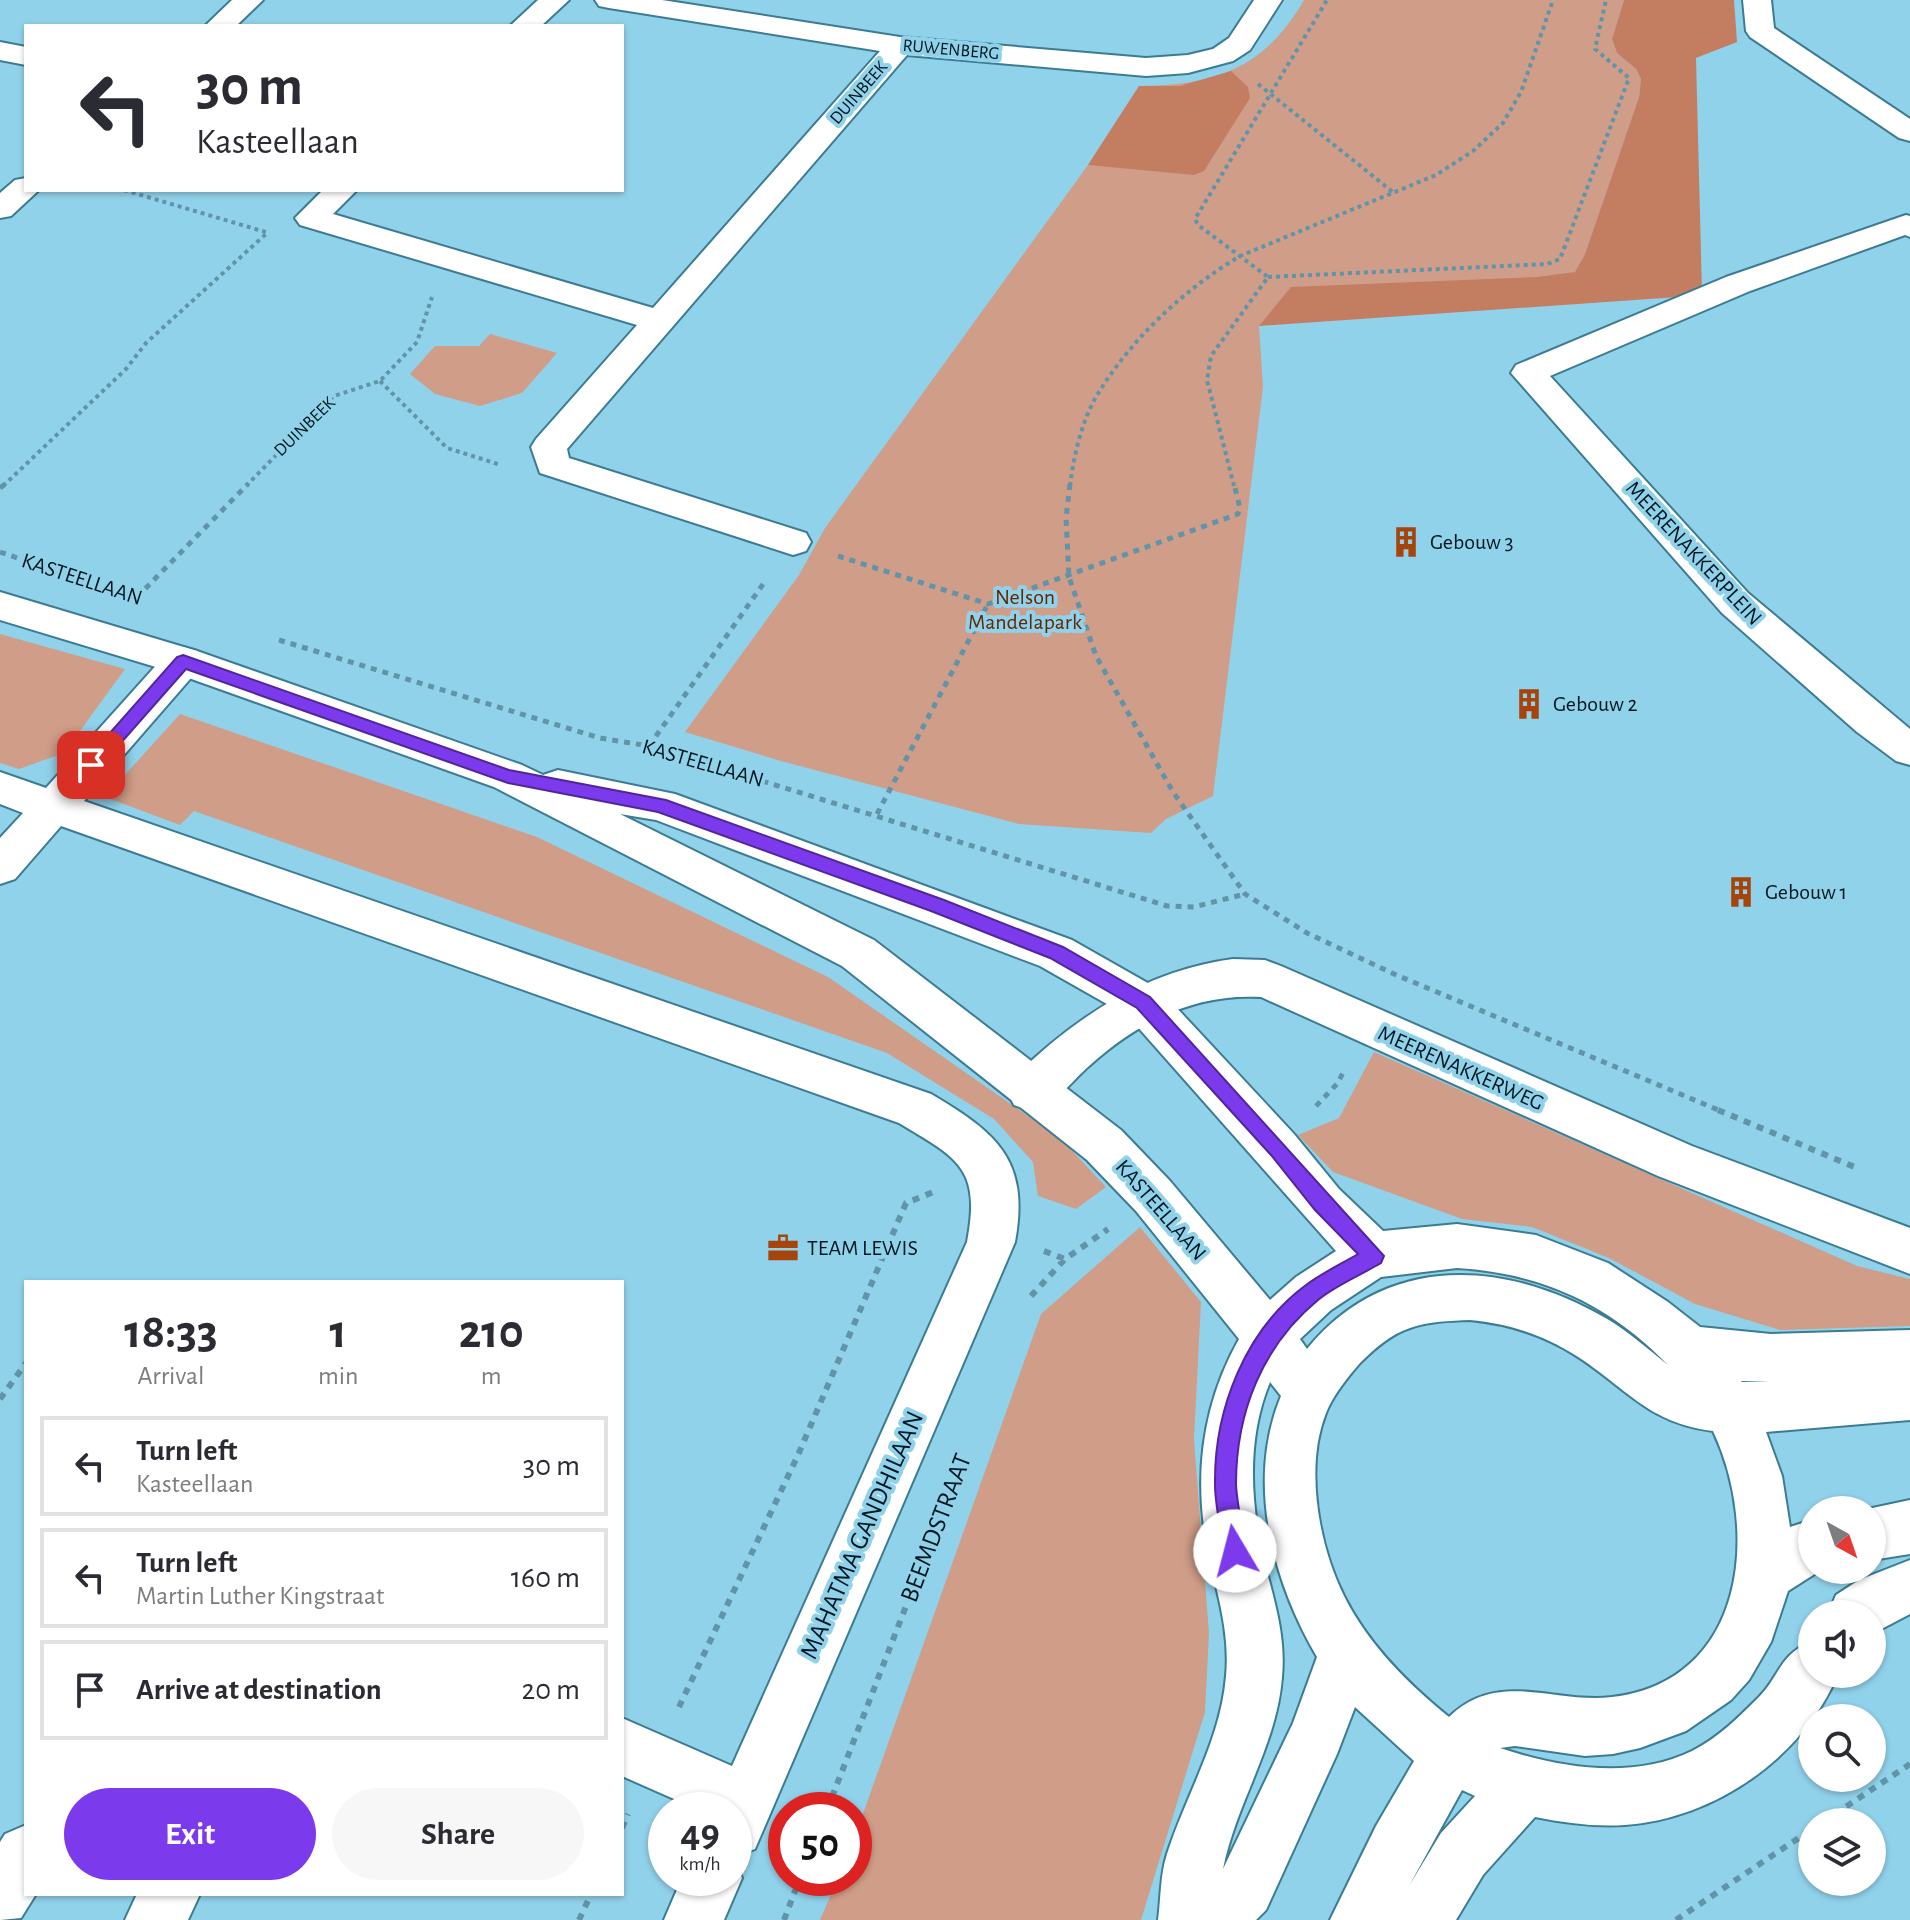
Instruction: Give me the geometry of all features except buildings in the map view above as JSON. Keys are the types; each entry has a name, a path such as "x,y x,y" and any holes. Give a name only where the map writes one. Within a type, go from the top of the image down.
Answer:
{"street":[{"path":"221,24 249,0"},
{"path":"526,24 555,0"},
{"name":"RUWENBERG","path":"609,0 900,46 1146,67 1188,64 1223,55"},
{"path":"1223,55 1240,44 1268,0"},
{"path":"1757,0 1760,31 1910,132"},
{"name":"DUINBEEK","path":"553,465 549,447 900,46"},
{"path":"0,51 24,56"},
{"path":"0,209 24,189"},
{"path":"311,218 339,192"},
{"path":"311,218 661,321"},
{"name":"MEERENAKKERPLEIN","path":"1910,227 1906,224 1738,284 1528,373 1735,603 1871,721 1910,750"},
{"path":"553,465 793,542"},
{"name":"KASTEELLAAN","path":"0,606 183,661 508,776 858,953 1030,1091 1104,1145 1248,1311 1308,1391"},
{"path":"0,867 183,661"},
{"name":"KASTEELLAAN","path":"508,776 674,810 1056,953 1144,1003 1277,1149 1322,1204 1374,1256"},
{"path":"0,788 915,1108 963,1137 990,1168"},
{"name":"MEERENAKKERWEG","path":"1030,1091 1048,1072 1125,1012 1199,982 1238,975 1265,979 1675,1161 1910,1251"},
{"name":"MAHATMA GANDHILAAN","path":"750,1792 991,1242 998,1203 990,1168"},
{"path":"1188,1920 1195,1858 1241,1742 1253,1693 1256,1649 1225,1486 1230,1427 1246,1379 1266,1338 1314,1291 1374,1256 1433,1247 1484,1246 1534,1257 1585,1276 1652,1319 1687,1349 1725,1405 1746,1444 1760,1487 1765,1574 1759,1600 1745,1636 1727,1663 1704,1688 1669,1711 1632,1723 1595,1727 1557,1725 1525,1716 1499,1718 1477,1730 1453,1753 1360,1920"},
{"path":"1800,1688 1779,1721 1748,1750 1673,1789 1634,1797 1584,1798 1524,1786 1486,1771 1419,1729 1376,1689 1346,1653 1319,1605 1293,1517 1288,1466 1294,1428 1308,1391 1332,1354 1375,1320 1412,1303 1449,1297 1479,1296 1514,1302 1559,1319 1591,1336 1646,1381 1675,1397 1755,1408 1910,1395"},
{"path":"1687,1349 1725,1357 1779,1359 1910,1354"},
{"path":"1886,1531 1910,1527"},
{"path":"1765,1574 1798,1551"},
{"path":"1876,1600 1910,1587"},
{"path":"1212,1920 1245,1889 1317,1734 1346,1653"},
{"path":"638,1755 701,1792"},
{"path":"1422,1920 1462,1854 1524,1786"},
{"path":"0,1897 24,1858"},
{"path":"155,1920 169,1896"},
{"path":"694,1920 704,1896"}],"path":[{"path":"1327,0 1195,219 1268,277 1547,264 1560,259 1629,78 1595,49 1606,0"},
{"path":"1553,0 1521,92 1503,123 1473,151 1436,175 1240,256 1218,269 1156,320 1098,393 1074,453 1066,518 1069,577 1096,656 1173,792 1245,894 1307,933 1394,974 1870,1174"},
{"path":"1223,55 1395,193"},
{"path":"130,192 266,234"},
{"path":"0,488 126,369 146,343 266,234 311,218"},
{"name":"DUINBEEK","path":"137,597 334,396 380,381 417,342 433,294 462,261"},
{"path":"649,746 793,542 988,604 1238,514 1240,508 1207,380 1211,356 1268,277"},
{"path":"380,381 447,448 530,474 553,465"},
{"name":"KASTEELLAAN","path":"0,552 41,565"},
{"name":"KASTEELLAAN","path":"123,592 152,601"},
{"path":"877,814 988,604"},
{"name":"KASTEELLAAN","path":"271,638 600,738 649,746 877,814 1167,906 1194,907 1245,894"},
{"path":"624,1819 638,1755 798,1455 906,1203 990,1168"},
{"path":"1022,1306 1065,1259"},
{"path":"0,1399 24,1366"},
{"name":"BEEMDSTRAAT","path":"834,1792 965,1454"},
{"path":"1844,1808 1910,1764"},
{"path":"1676,1920 1798,1838"},
{"path":"579,1920 590,1896"},
{"path":"784,1920 793,1896"}],"green space":[{"name":"Nelson Mandelapark","path":"1304,0 1624,0 1612,39 1617,53 1636,69 1641,79 1639,97 1585,254 1575,272 1259,326 1263,387 1213,796 1166,819 1151,833 1019,824 781,761 685,732 799,575 825,528 1088,165 1139,86 1191,82 1235,68 1272,42"},
{"path":"490,334 557,353 522,393 480,406 435,394 410,374 435,346 479,346"},
{"path":"0,634 125,669 64,753 19,769 0,763"},
{"path":"180,714 537,837 828,977 1061,1139 1106,1187 1076,1209 1038,1196 1033,1162 994,1119 887,1053 194,811 180,825 105,797"},
{"path":"1374,1052 1857,1266 1910,1279 1910,1326 1780,1330 1695,1304 1609,1258 1532,1227 1462,1219 1333,1172 1298,1135 1339,1118"},
{"path":"1140,1227 1201,1302 1194,1440 1209,1633 1205,1712 1141,1920 820,1920 830,1896 872,1896 871,1792 1041,1314"}],"shaded area":[{"path":"1624,0 1734,0 1737,42 1696,58 1702,293 1259,326 1291,287 1537,277 1575,272 1585,254 1639,97 1641,79 1636,69 1617,53 1612,39"},
{"path":"1231,71 1248,87 1250,98 1204,171 1194,175 1088,165 1139,86 1180,86"}],"place":[{"name":"Gebouw 3","path":"1406,542"},
{"name":"Gebouw 2","path":"1529,704"},
{"name":"Gebouw 1","path":"1741,892"},
{"name":"TEAM LEWIS","path":"783,1248"}],"route":[{"path":"91,765 183,661 508,776 660,805 1056,953 1144,1003 1277,1149 1322,1204 1374,1256 1314,1291 1289,1313 1266,1338 1246,1379 1230,1427 1225,1486 1235,1551"}]}
